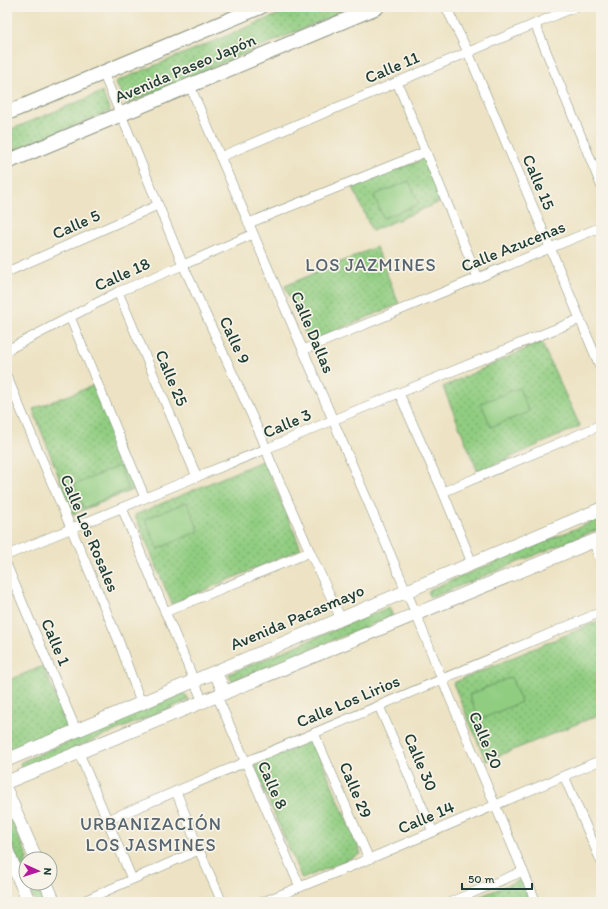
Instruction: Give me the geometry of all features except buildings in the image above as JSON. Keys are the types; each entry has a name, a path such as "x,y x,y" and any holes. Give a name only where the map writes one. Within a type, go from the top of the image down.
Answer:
{"main road":[{"name":"Avenida Paseo Japón","path":"7,113 260,7"},
{"name":"Avenida Paseo Japón","path":"7,162 377,7"},
{"name":"Avenida Pacasmayo","path":"7,760 601,508"},
{"path":"7,782 597,539"},
{"path":"215,672 221,694"},
{"path":"7,792 33,851"},
{"path":"7,851 29,902"},
{"path":"49,891 54,902"}],"street":[{"name":"Calle 15","path":"446,7 468,52 601,369"},
{"name":"Calle 11","path":"220,157 575,7"},
{"path":"535,24 601,185"},
{"name":"Calle 9","path":"102,73 183,265 262,438 310,552 341,618"},
{"path":"397,82 478,278"},
{"name":"Calle Dallas","path":"190,86 406,591"},
{"path":"249,223 425,152"},
{"name":"Calle 5","path":"7,272 158,205"},
{"name":"Calle Azucenas","path":"303,350 601,227"},
{"name":"Calle 18","path":"7,350 118,292 253,234"},
{"name":"Calle 25","path":"118,292 197,477"},
{"path":"70,317 145,498"},
{"name":"Calle 3","path":"7,555 580,319"},
{"name":"Calle Los Rosales","path":"7,377 118,639 141,703"},
{"path":"399,393 443,492 472,563"},
{"path":"443,492 601,425"},
{"path":"122,508 203,702"},
{"path":"597,539 601,562"},
{"path":"165,612 310,552"},
{"name":"Calle 1","path":"7,566 76,730"},
{"name":"Calle 20","path":"406,591 536,902"},
{"name":"Calle Los Lirios","path":"108,820 601,612"},
{"name":"Calle 8","path":"221,694 249,772 300,887"},
{"name":"Calle 30","path":"379,706 433,832"},
{"name":"Calle 29","path":"314,733 368,859"},
{"path":"79,753 132,879"},
{"name":"Calle 14","path":"263,902 433,832 601,760"},
{"path":"564,776 597,840 601,861"},
{"path":"176,791 199,850 222,902"},
{"path":"81,902 199,850"},
{"path":"456,901 524,871"}],"green space":[{"path":"296,7 354,7 127,104 115,82"},
{"path":"102,92 110,111 7,153 7,131"},
{"path":"424,159 442,201 372,231 353,187"},
{"path":"409,181 419,204 383,218 374,195"},
{"path":"376,247 399,304 309,342 285,286"},
{"path":"541,342 580,426 478,472 443,387"},
{"path":"95,385 135,489 73,514 33,409"},
{"path":"519,388 529,412 491,427 481,403"},
{"path":"264,460 301,549 172,604 135,515"},
{"path":"119,466 128,489 84,508 74,485"},
{"path":"187,502 199,531 158,549 145,519"},
{"path":"601,518 601,528 433,597 429,596 428,592 431,589"},
{"path":"389,607 393,616 232,681 229,674"},
{"path":"601,620 601,714 486,761 453,683"},
{"path":"43,666 68,726 7,752 7,681"},
{"path":"511,677 521,702 479,720 469,695"},
{"path":"184,693 189,700 22,770 20,763 23,761"},
{"path":"313,740 361,854 302,879 254,766"},
{"path":"7,807 25,851 18,851 18,861 7,834"},
{"path":"522,879 531,902 467,902"},
{"path":"30,891 41,891 46,902 35,902"}],"district":[{"name":"LOS JAZMINES","path":"371,265"},
{"name":"URBANIZACIÓN LOS JASMINES","path":"151,834"}]}
